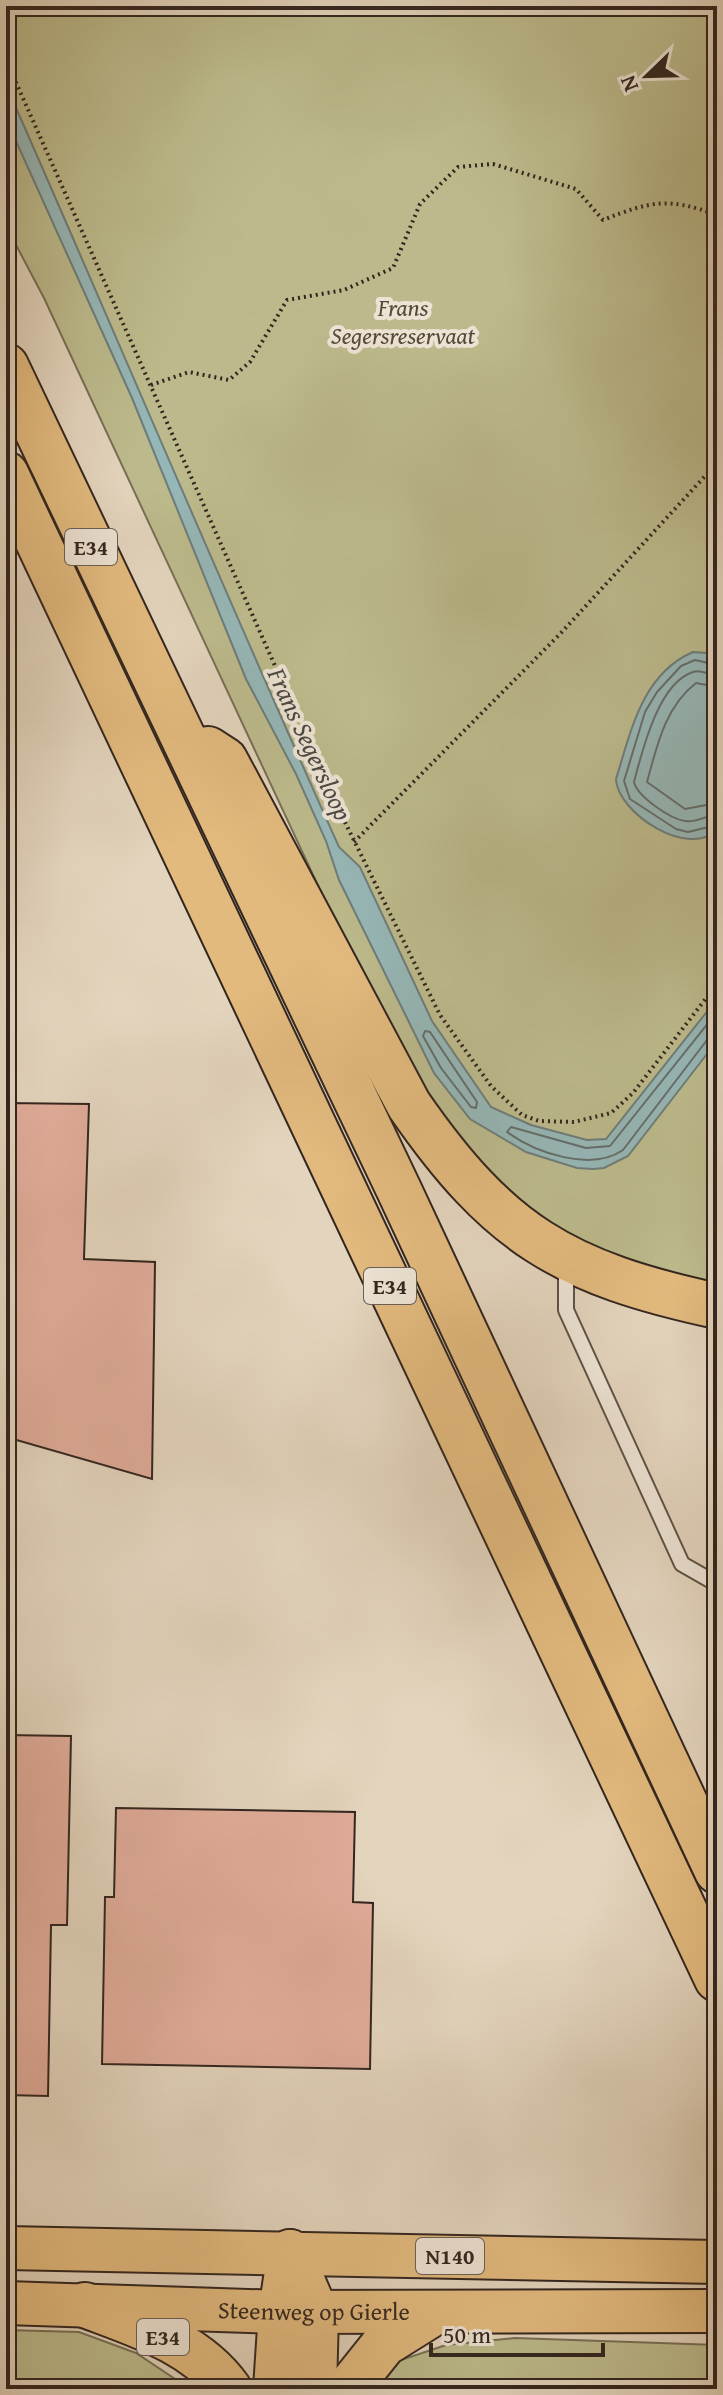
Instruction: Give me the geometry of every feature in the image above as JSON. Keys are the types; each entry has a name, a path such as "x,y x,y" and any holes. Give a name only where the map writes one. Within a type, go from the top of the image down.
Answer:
{"highway":[{"name":"E34","path":"6,366 399,1190 717,1871"},
{"name":"E34","path":"6,474 717,1979"},
{"path":"176,727 225,760 409,1105 444,1156 497,1213 566,1261 642,1290 717,1306"},
{"path":"290,2252 298,2312 314,2389"},
{"name":"E34","path":"85,2305 148,2328 192,2354 229,2389"},
{"path":"276,2389 298,2312"},
{"path":"348,2389 384,2344 432,2314"}],"main road":[{"name":"N140","path":"6,2248 701,2262"},
{"name":"Steenweg op Gierle","path":"6,2303 432,2314 712,2311"}],"lane":[{"path":"566,1261 566,1310 682,1564 717,1584"}],"path":[{"path":"6,60 196,493 212,519 354,842 440,1015 491,1086 522,1115 539,1121 574,1122 611,1113 633,1093 717,984"},
{"path":"151,385 189,372 229,380 250,362 287,300 344,290 393,268 420,204 458,167 493,164 576,189 603,220 646,203 668,201 717,215"},
{"path":"354,842 561,633 717,463"}],"green space":[{"name":"Frans Segersreservaat","path":"6,6 717,6 717,1282 670,1275 598,1252 549,1225 458,1144 370,997 44,298 6,226"},
{"path":"6,2330 79,2332 136,2353 190,2389 6,2389"},
{"path":"515,2338 717,2345 717,2389 366,2389 383,2366 446,2345"}],"water":[{"path":"6,85 339,847 360,867 432,1021 491,1107 531,1125 587,1140 606,1139 717,999 717,1041 628,1156 604,1168 593,1169 577,1168 526,1152 470,1119 434,1073 339,880 326,841 296,774 246,679 132,398 15,139 6,111"},
{"path":"693,652 707,653 717,659 717,829 705,837 690,839 673,836 641,818 628,806 616,779 634,724 650,689 662,674"}],"building":[{"path":"6,1103 89,1104 84,1259 155,1262 152,1479 6,1437"},
{"path":"6,1735 71,1736 67,1925 51,1925 48,2096 6,2095"},
{"path":"116,1808 355,1812 353,1902 373,1903 370,2069 102,2064 105,1897 114,1897"}],"water label":[{"name":"Frans Segersloop","path":"310,744"}]}
